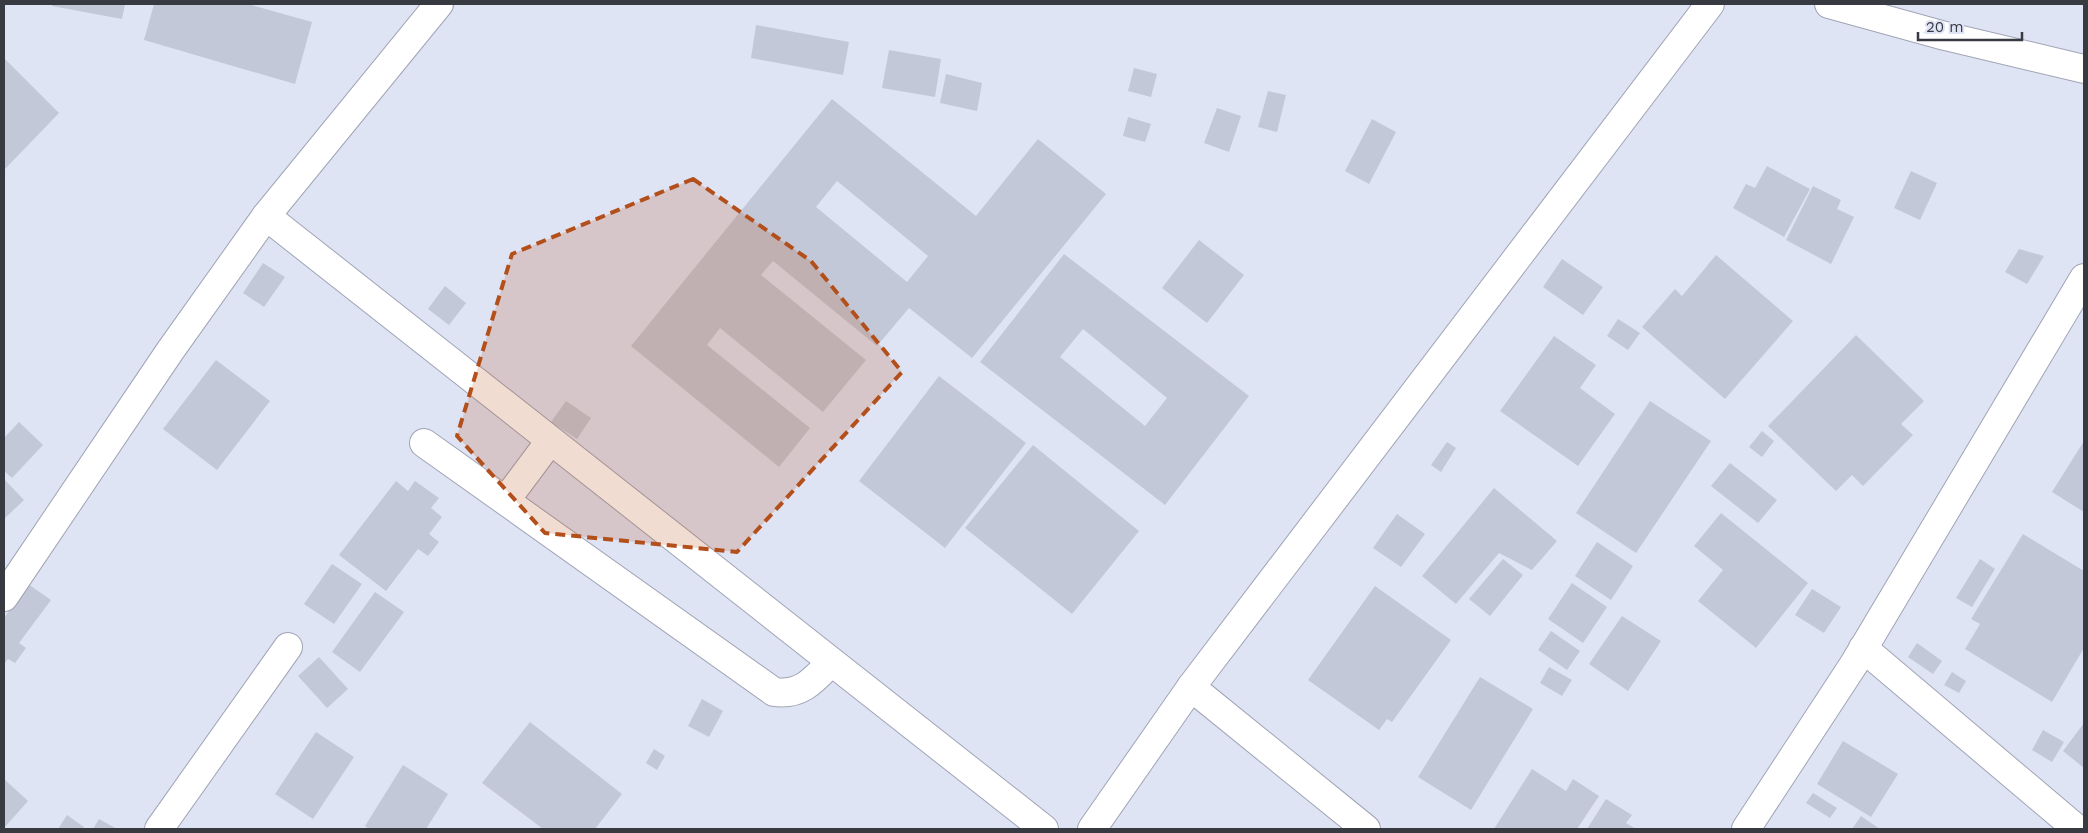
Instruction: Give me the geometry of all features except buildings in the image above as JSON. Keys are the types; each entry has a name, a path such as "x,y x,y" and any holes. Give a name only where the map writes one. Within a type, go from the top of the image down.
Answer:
{"street":[{"path":"4,597 170,351 266,216 440,4"},
{"path":"1092,829 1191,687 1710,4"},
{"path":"1829,4 1945,36 2084,69"},
{"path":"266,216 1044,829"},
{"path":"1746,829 1863,648 2084,278"},
{"path":"506,500 550,441"},
{"path":"424,443 774,692 785,694 807,686 831,662"},
{"path":"159,829 288,647"},
{"path":"1863,648 2077,829"},
{"path":"1191,687 1366,829"}],"highlighted area":[{"path":"693,179 811,261 902,372 737,552 545,533 457,436 512,254"}]}
